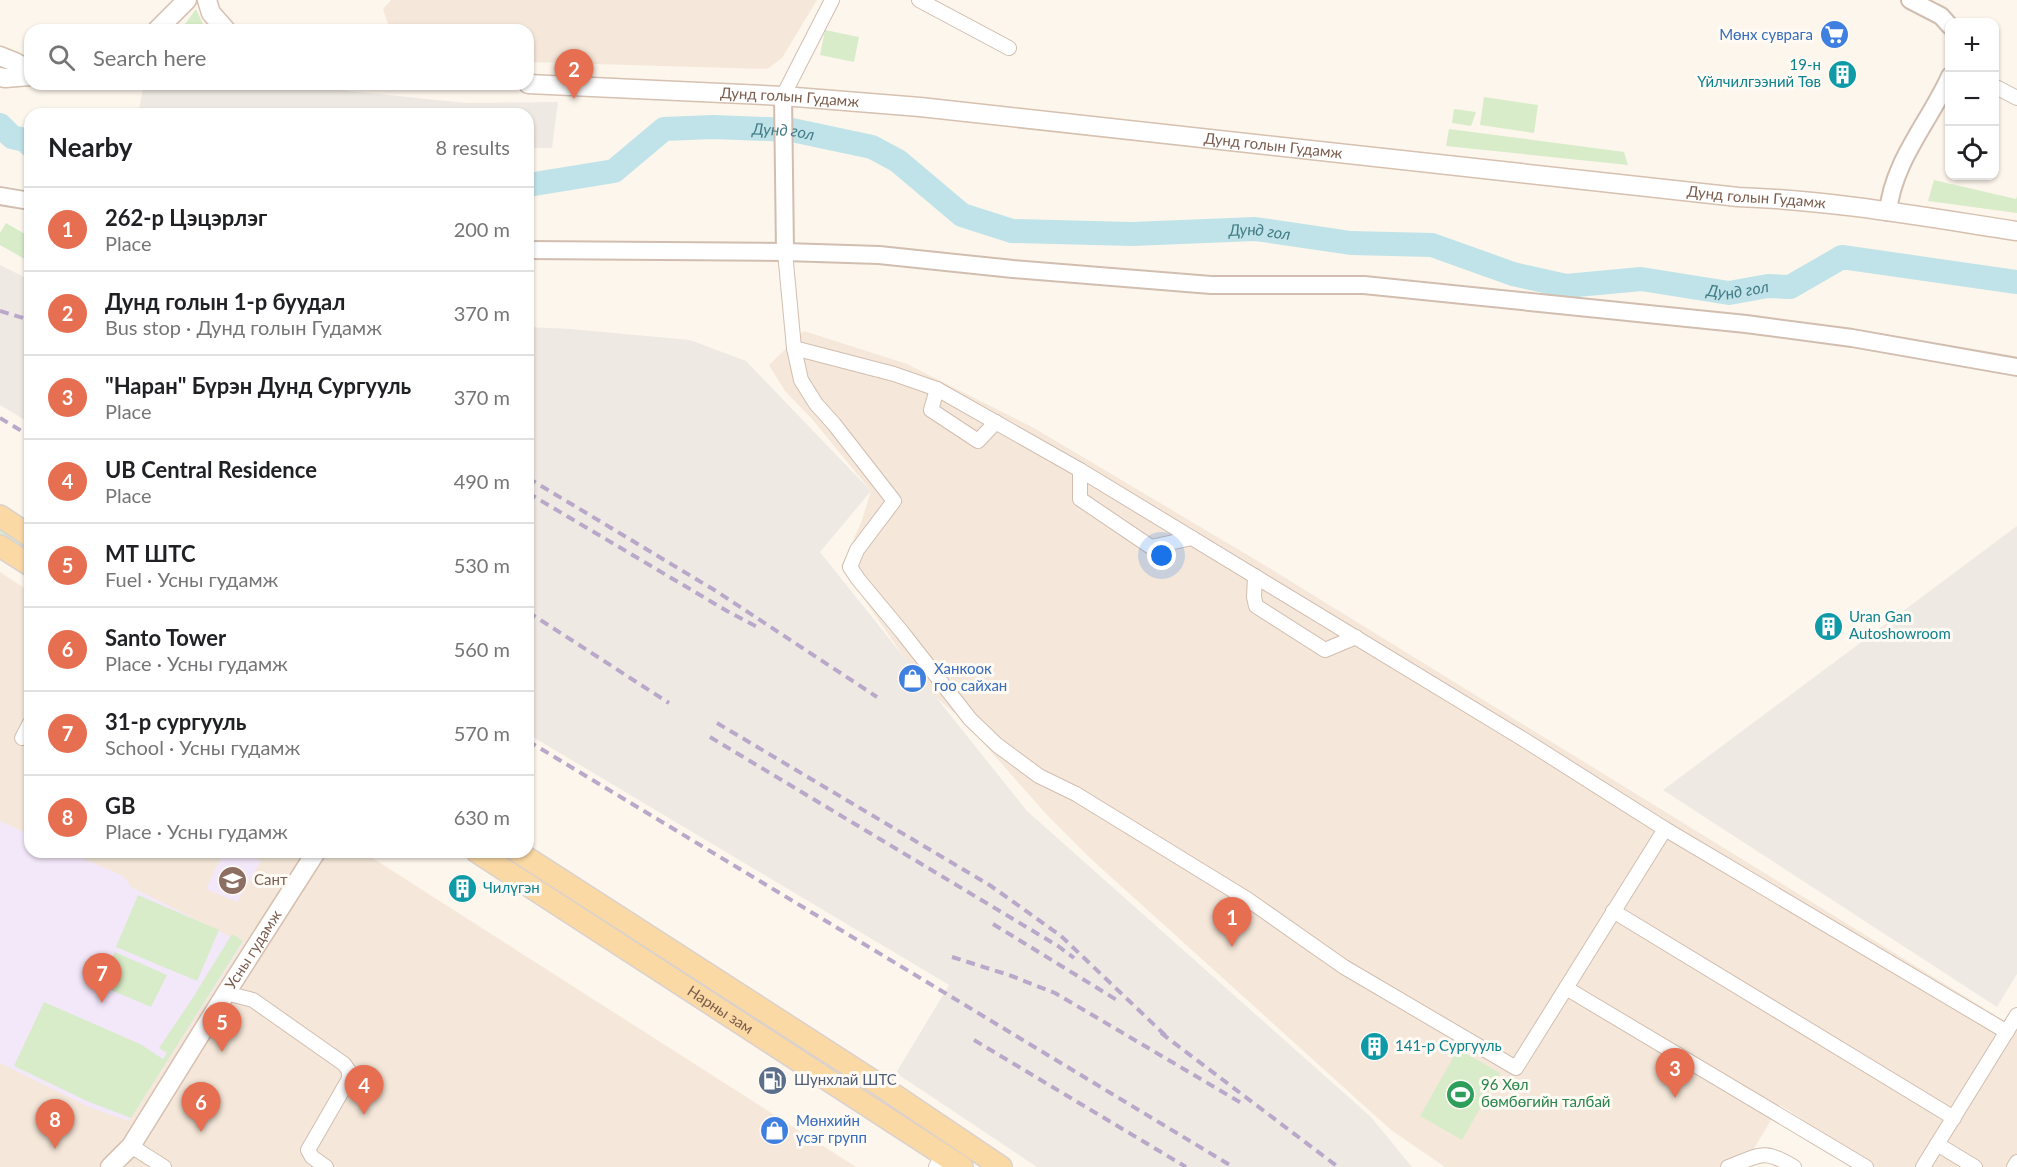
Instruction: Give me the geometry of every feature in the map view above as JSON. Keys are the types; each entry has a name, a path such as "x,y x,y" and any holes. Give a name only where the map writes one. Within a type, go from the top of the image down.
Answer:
{"main road":[{"path":"164,24 187,0"},
{"path":"207,0 212,13 221,24"},
{"path":"0,56 24,67"},
{"path":"0,77 24,76"},
{"name":"Дунд голын Гудамж","path":"534,84 783,96 932,108 1438,165 1888,212 2017,231"},
{"path":"0,516 24,532"},
{"path":"0,546 24,561"},
{"name":"Усны гудамж","path":"110,1167 131,1146 312,858"},
{"name":"Нарны зам","path":"486,858 789,1053 939,1160 962,1167"},
{"name":"Нарны зам","path":"527,858 840,1059 1001,1167"},
{"path":"789,1053 781,1041 783,1037 789,1037 813,1052 840,1059"}],"street":[{"path":"832,0 783,96 785,252 794,348 801,380 816,404 894,501 857,550 850,567 970,719 997,745 1039,776 1076,794 1247,899 1344,967 1516,1068 1665,829"},
{"path":"919,0 1010,48"},
{"path":"1910,0 1941,16 1945,20"},
{"path":"1888,212 1889,196 1902,164 1945,87"},
{"path":"1999,88 2017,98"},
{"path":"0,196 24,200"},
{"path":"534,250 885,255 1013,269 1211,285 1364,285 1758,325 1863,340 2017,367"},
{"path":"794,348 894,374 937,388 1080,470 1523,739 1665,829 2007,1032"},
{"path":"937,388 931,410 978,441 996,422"},
{"path":"1080,470 1080,500 1151,547 1192,538"},
{"path":"1255,576 1256,606 1325,650 1356,637"},
{"path":"22,738 24,734"},
{"path":"1613,911 1954,1118"},
{"path":"1566,988 1866,1167"},
{"path":"226,993 253,1000 345,1064 349,1071 349,1079 308,1150 312,1157 326,1167"},
{"path":"1923,1167 2017,1015"},
{"path":"1937,1144 1975,1167"},
{"path":"131,1146 164,1167"},
{"path":"1728,1167 1750,1157 1765,1154 1776,1156 1794,1167"},
{"path":"2014,1167 2017,1162"}],"shaded area":[{"path":"391,0 817,0 782,58 767,69 534,62 534,24 388,24 383,9"},
{"path":"143,90 339,90 466,103 558,102 552,148 534,148 534,108 139,108"},
{"path":"0,265 24,277 24,419 0,405"},
{"path":"534,327 690,340 746,361 871,491 820,552 1027,811 1371,1117 1412,1167 1037,1167 896,1073 949,985 534,738"},
{"path":"804,331 907,364 1034,428 1266,566 2008,1023 2017,1009 2017,1167 1867,1167 1780,1105 1743,1167 1445,1167 1391,1130 1090,858 1047,815 964,721 913,678 904,657 841,566 861,523 871,491 812,419 785,391 769,365"},
{"path":"2017,526 2017,974 1997,1007 1663,790"},
{"path":"0,572 24,588 24,858 372,858 856,1167 0,1167"},
{"path":"0,821 24,832 24,858 82,858 123,876 131,887 243,943 129,1121 91,1108 0,1063"},
{"path":"221,858 255,858 261,861 237,902 206,889"}],"green space":[{"path":"196,9 203,24 185,24"},
{"path":"825,30 859,37 854,62 820,55"},
{"path":"1484,97 1538,105 1534,133 1480,125"},
{"path":"1454,109 1476,112 1471,126 1452,123"},
{"path":"1449,129 1624,152 1628,165 1446,146"},
{"path":"1934,180 2016,199 2017,196 2017,213 1928,201"},
{"path":"6,223 24,234 24,259 0,245 0,233"},
{"path":"0,527 24,543 24,550 0,535"},
{"path":"499,858 513,858 781,1031 777,1038"},
{"path":"138,895 219,930 197,981 116,947"},
{"path":"232,934 243,941 131,1118 87,1101 14,1066 44,1002 140,1044 163,1059 167,1053 159,1048"},
{"path":"115,952 167,975 151,1007 99,985"},
{"name":"96 Хөл бөмбөгийн талбай","path":"1458,1049 1500,1073 1462,1140 1420,1116"}],"waterway":[{"name":"Дунд гол","path":"0,125 12,137 24,140"},
{"name":"Дунд гол","path":"534,184 614,171 664,129 713,127 792,130 872,147 898,161 962,215 1012,231 1132,234 1255,229 1351,243 1432,245 1513,274 1566,286 1641,279 1729,293 1768,286 1790,287 1842,257 2017,282"}],"railway":[{"path":"0,311 24,318"},
{"path":"0,418 24,432"},
{"path":"534,482 716,591 877,697"},
{"path":"534,497 759,628"},
{"path":"534,616 669,703"},
{"path":"717,723 991,886 1061,936 1166,1036"},
{"path":"710,737 1058,946 1074,958"},
{"path":"534,745 1233,1167"},
{"path":"993,924 1120,1002"},
{"path":"952,957 1009,975 1055,993 1243,1104"},
{"path":"1161,1033 1338,1167"},
{"path":"974,1040 1186,1167"}],"place":[{"name":"Мөнх суврага","path":"1834,35"},
{"name":"19-н Үйлчилгээний Төв","path":"1842,74"},
{"name":"Дунд голын 1-р буудал","path":"574,99"},
{"name":"Uran Gan Autoshowroom","path":"1828,626"},
{"name":"Ханкоок гоо сайхан","path":"913,678"},
{"name":"Сант","path":"233,880"},
{"name":"Чилүгэн","path":"462,888"},
{"name":"262-р Цэцэрлэг","path":"1232,947"},
{"name":"31-р сургууль","path":"102,1003"},
{"name":"141-р Сургууль","path":"1374,1046"},
{"name":"МТ ШТС","path":"222,1052"},
{"name":"Шунхлай ШТС","path":"773,1080"},
{"name":"96 Хөл бөмбөгийн талбай","path":"1460,1094"},
{"name":"\"Наран\" Бүрэн Дунд Сургууль","path":"1675,1098"},
{"name":"UB Central Residence","path":"364,1115"},
{"name":"Мөнхийн үсэг групп","path":"775,1130"},
{"name":"Santo Tower","path":"201,1132"},
{"name":"GB","path":"55,1149"}]}
